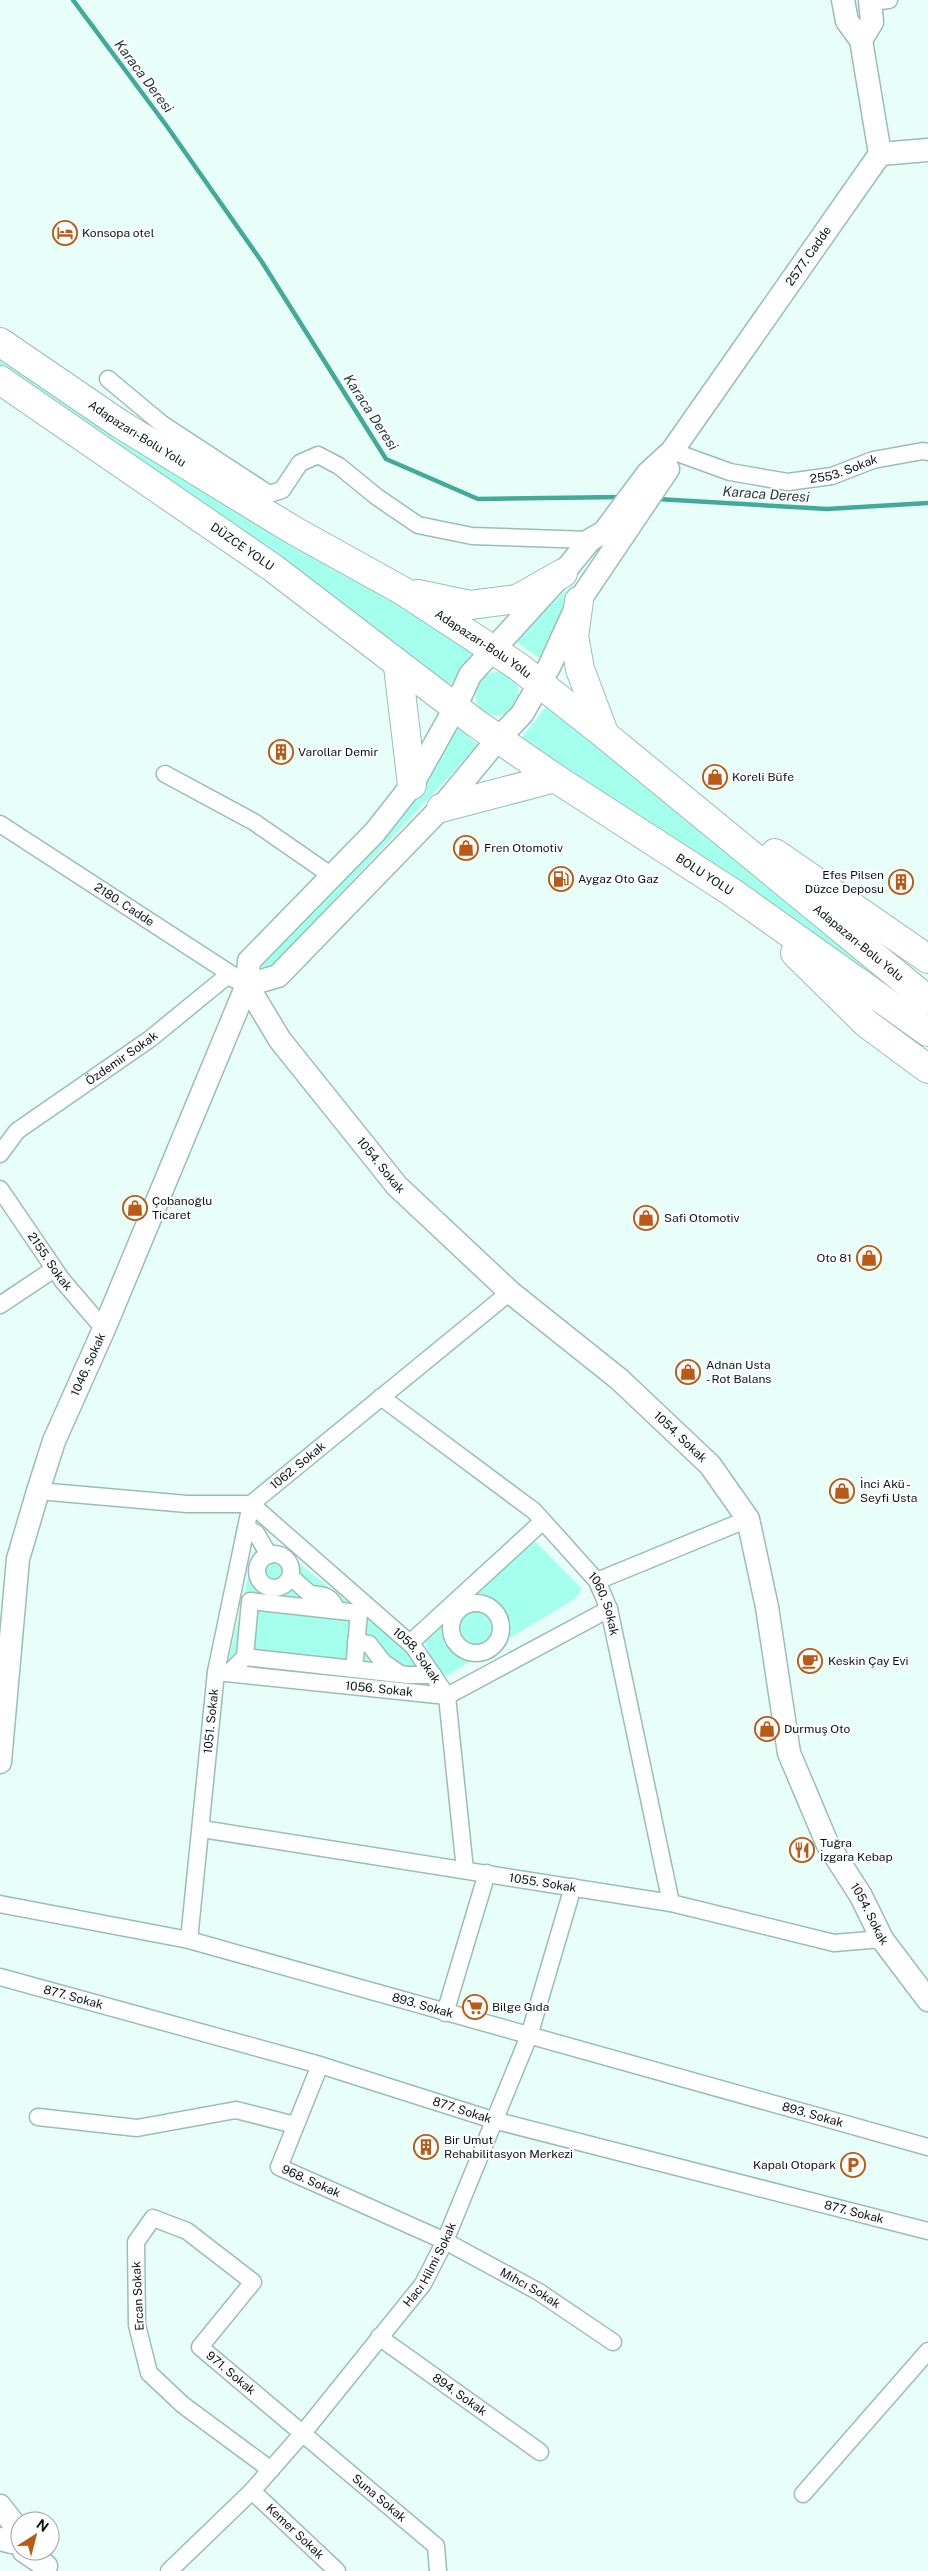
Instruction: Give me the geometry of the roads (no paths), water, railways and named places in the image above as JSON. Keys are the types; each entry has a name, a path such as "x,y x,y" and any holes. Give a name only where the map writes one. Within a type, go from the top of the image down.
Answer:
{"highway":[{"name":"Adapazarı-Bolu Yolu","path":"0,342 133,432 293,530 403,591 493,650 605,734 928,1000"},
{"name":"DÜZCE YOLU","path":"0,380 273,568 398,666 487,732"},
{"path":"403,591 470,604 480,604 517,599 563,573"},
{"path":"579,600 574,636 580,670 605,734"},
{"path":"398,666 412,785"},
{"name":"BOLU YOLU","path":"487,732 734,893 928,1032"},
{"path":"441,808 555,778"},
{"path":"681,797 768,849 928,959"},
{"path":"734,893 867,1024 928,1069"}],"street":[{"path":"843,0 847,21 861,40 880,154 928,150"},
{"path":"861,40 872,22 877,1"},
{"name":"2577. Cadde","path":"663,465 880,154"},
{"path":"108,379 162,424 269,494 282,490 300,463 318,455 339,466 418,525 472,536 597,536"},
{"name":"2553. Sokak","path":"663,465 730,472 788,482 832,476 873,460 923,451 928,452"},
{"path":"247,985 278,976 441,808 487,732 522,714 540,684 579,600 627,530 663,465"},
{"name":"1046. Sokak","path":"0,1762 18,1559 38,1491 54,1441 104,1330 247,985 249,961 375,832 412,785 455,708 470,675 663,465"},
{"path":"165,774 254,822 332,876"},
{"name":"2180. Cadde","path":"0,824 247,985"},
{"name":"Özdemir Sokak","path":"0,1154 17,1131 150,1039 227,976 247,985"},
{"name":"1054. Sokak","path":"247,985 280,1040 397,1186 510,1292 619,1379 689,1445 710,1465 748,1519 767,1607 789,1754 827,1843 861,1896 882,1939 928,2000"},
{"name":"2155. Sokak","path":"0,1189 54,1269 104,1330"},
{"path":"0,1305 54,1269"},
{"name":"1062. Sokak","path":"251,1504 510,1292"},
{"name":"1060. Sokak","path":"382,1397 534,1511 597,1581 609,1609 671,1903"},
{"path":"38,1491 187,1504 251,1504"},
{"name":"1051. Sokak","path":"189,1940 223,1672 251,1504"},
{"name":"1058. Sokak","path":"251,1504 362,1609 410,1643 447,1696 465,1870"},
{"path":"597,1581 748,1519"},
{"path":"410,1643 456,1606 543,1521"},
{"path":"246,1528 256,1533 269,1555"},
{"path":"278,1554 288,1560 292,1571 291,1577 273,1596 257,1576 258,1564 269,1555 278,1554"},
{"path":"291,1577 310,1594 323,1595 332,1599 337,1610"},
{"path":"245,1657 250,1601 273,1596 337,1610 362,1609 356,1642 354,1669"},
{"path":"475,1603 484,1604 498,1614 502,1631 500,1639 491,1649 480,1654 472,1653 458,1646 451,1631 456,1606 475,1603"},
{"path":"447,1696 609,1609"},
{"path":"356,1642 369,1644 383,1662 400,1674"},
{"path":"491,1649 502,1666"},
{"path":"223,1672 245,1657 400,1674 433,1675"},
{"name":"1056. Sokak","path":"223,1672 447,1696"},
{"name":"1055. Sokak","path":"202,1829 671,1903 834,1943 882,1939"},
{"path":"445,2014 486,1873"},
{"name":"Hacı Hilmi Sokak","path":"169,2571 252,2491 271,2470 423,2284 445,2241 529,2036 573,1887"},
{"name":"893. Sokak","path":"0,1904 189,1940 445,2014 928,2146"},
{"name":"877. Sokak","path":"0,1977 320,2065 493,2120 928,2231"},
{"name":"968. Sokak","path":"320,2065 279,2167 445,2241"},
{"path":"38,2117 137,2128 236,2110 295,2125"},
{"name":"Ercan Sokak","path":"253,2282 187,2231 153,2218 136,2242 137,2325 150,2373 184,2405 271,2470"},
{"name":"Mıhcı Sokak","path":"445,2241 539,2292 612,2342"},
{"name":"971. Sokak","path":"253,2282 200,2347 303,2433"},
{"name":"894. Sokak","path":"379,2336 540,2452"},
{"path":"803,2494 928,2351"},
{"name":"Suna Sokak","path":"303,2433 436,2546 438,2571"},
{"name":"Kemer Sokak","path":"252,2491 336,2571"},
{"path":"0,2506 10,2533"}],"waterway":[{"name":"Karaca Deresi","path":"73,0 166,125 262,262 386,459 478,499 622,497"},
{"name":"Karaca Deresi","path":"657,499 827,509 928,503"}],"place":[{"name":"Konsopa otel","path":"65,233"},
{"name":"Varollar Demir","path":"281,752"},
{"name":"Koreli Büfe","path":"715,777"},
{"name":"Fren Otomotiv","path":"466,848"},
{"name":"Aygaz Oto Gaz","path":"561,879"},
{"name":"Efes Pilsen Düzce Deposu","path":"901,882"},
{"name":"Çobanoğlu Ticaret","path":"135,1208"},
{"name":"Safi Otomotiv","path":"646,1218"},
{"name":"Oto 81","path":"869,1258"},
{"name":"Adnan Usta - Rot Balans","path":"688,1372"},
{"name":"İnci Akü - Seyfi Usta","path":"842,1491"},
{"name":"Keskin Çay Evi","path":"810,1661"},
{"name":"Durmuş Oto","path":"767,1729"},
{"name":"Tuğra İzgara Kebap","path":"802,1850"},
{"name":"Bilge Gıda","path":"475,2007"},
{"name":"Bir Umut Rehabilitasyon Merkezi","path":"426,2147"},
{"name":"Kapalı Otopark","path":"853,2165"}]}
